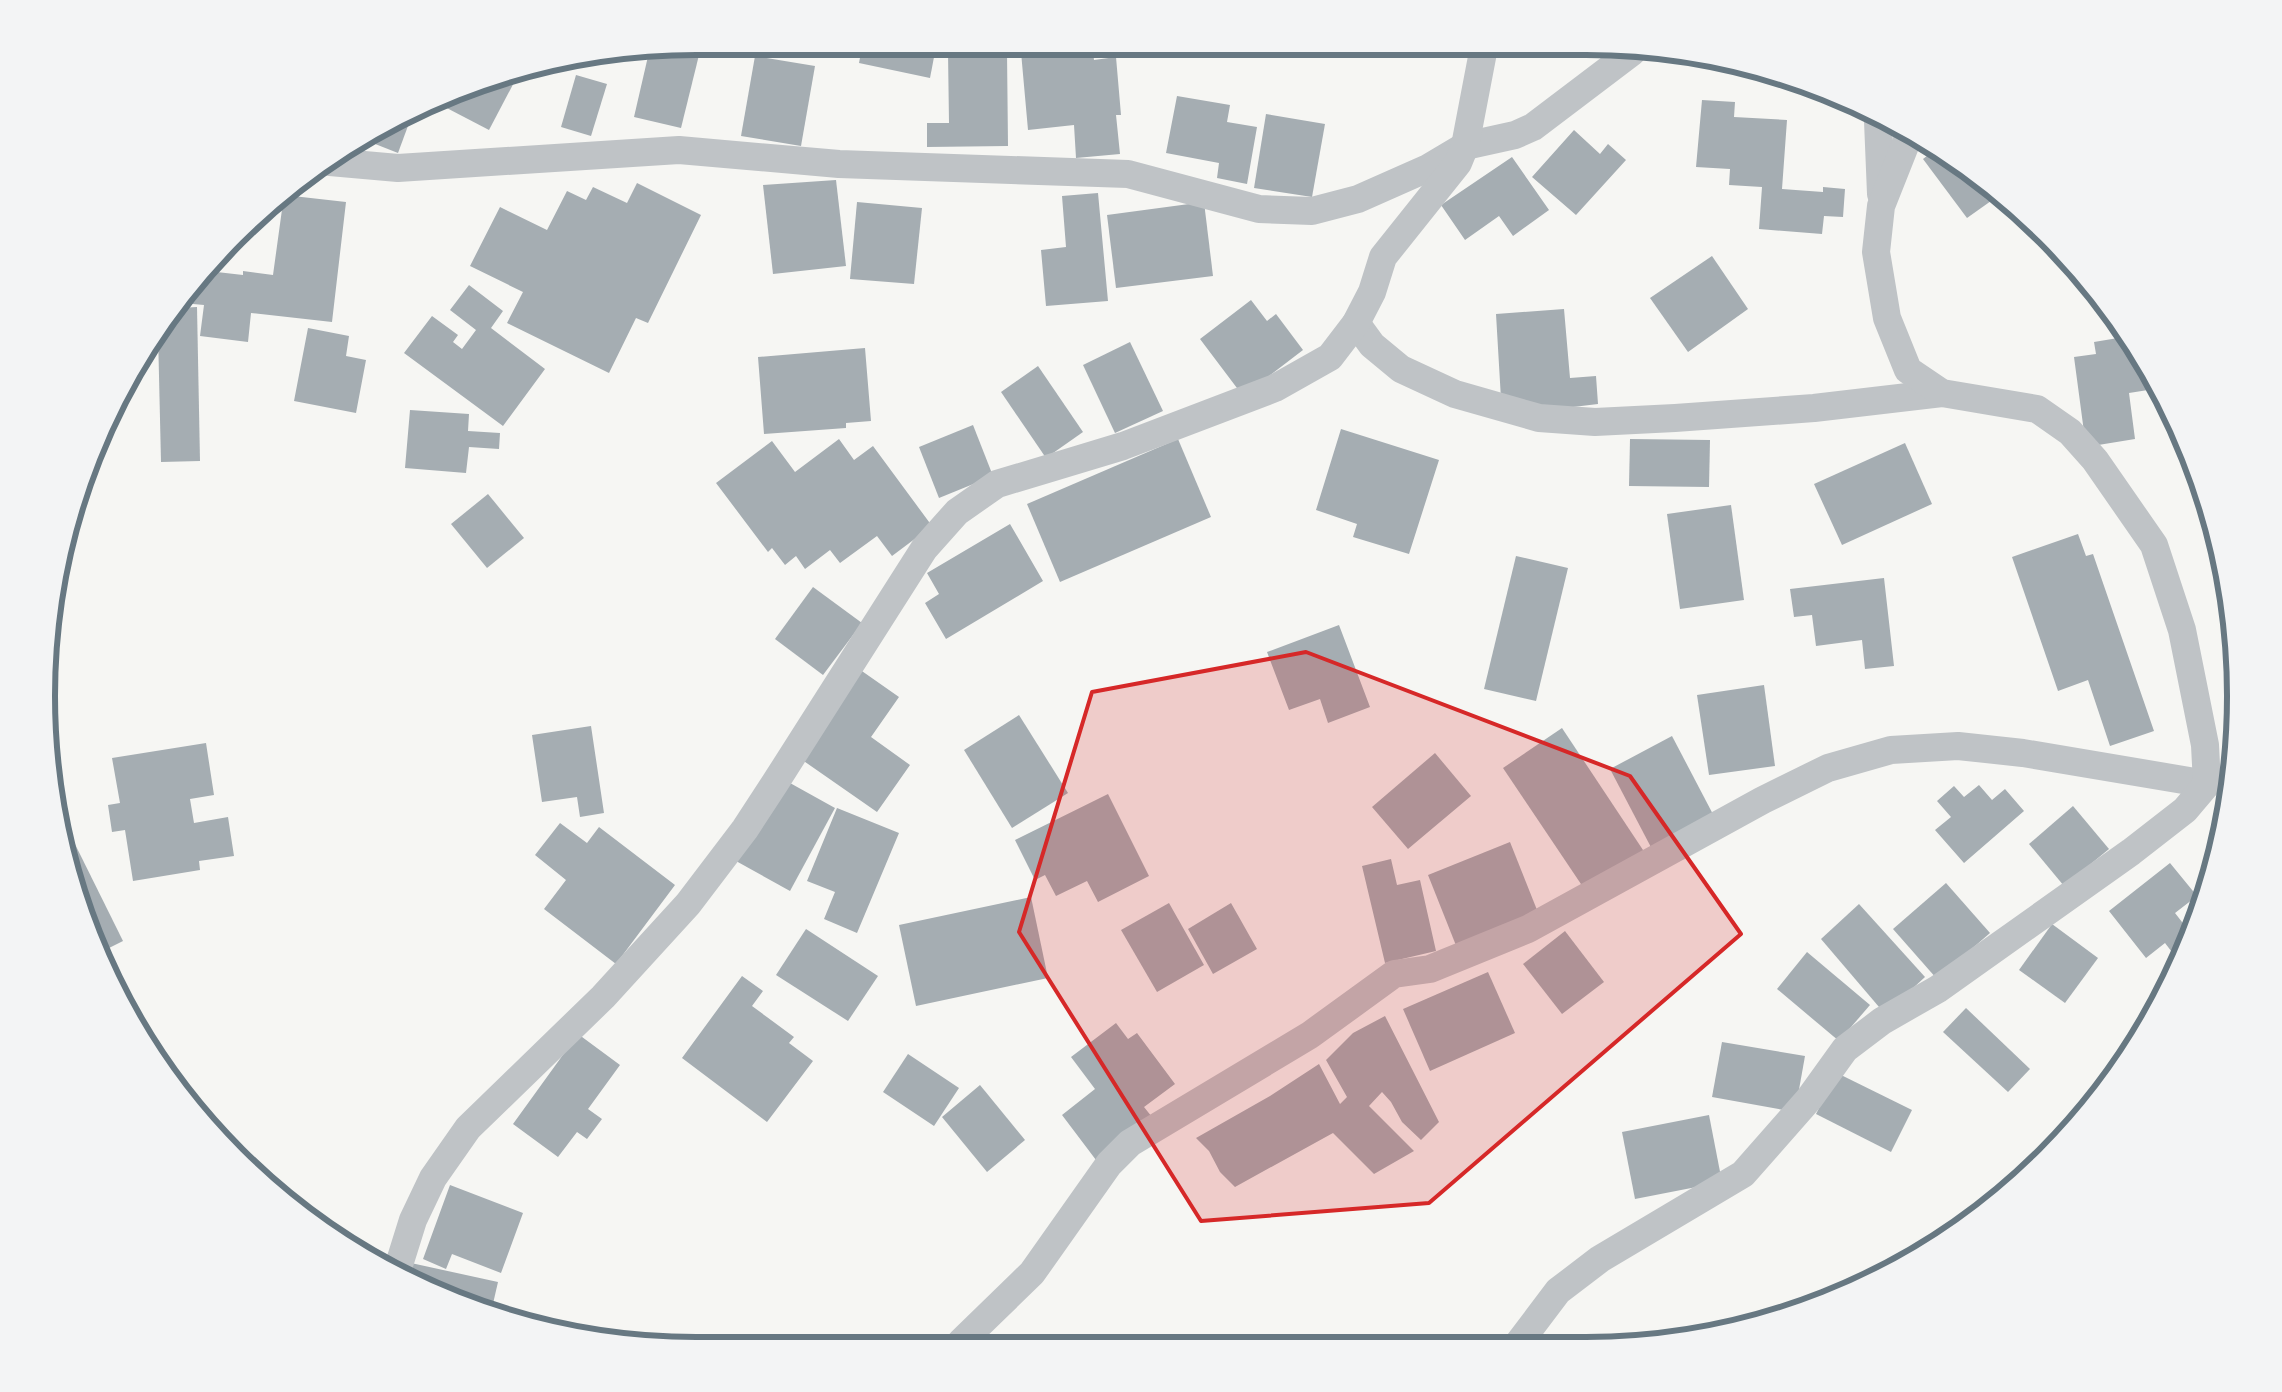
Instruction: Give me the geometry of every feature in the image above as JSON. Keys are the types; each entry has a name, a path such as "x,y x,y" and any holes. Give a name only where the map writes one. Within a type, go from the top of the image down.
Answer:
{"street":[{"path":"399,1264 413,1220 433,1178 468,1128 603,997 688,904 745,829 924,549 957,512 997,484 1123,446 1275,388 1330,357 1356,323 1372,292 1383,258 1458,163 1465,146 1482,55"},
{"path":"340,163 398,168 679,150 839,164 1128,174 1259,209 1312,211 1358,199 1428,168 1465,146 1515,135 1533,127 1627,56"},
{"path":"1878,126 1881,206 1876,252 1887,318 1908,370 1942,393"},
{"path":"1881,206 1907,141"},
{"path":"1356,323 1372,345 1401,370 1455,394 1539,418 1595,422 1666,418 1814,408 1942,393 2037,409 2070,432 2094,460 2154,545 2182,630 2205,745 2207,784 2186,810 2131,852 1938,989 1882,1021 1845,1050 1809,1098 1743,1174 1600,1259 1558,1291 1523,1337"},
{"path":"966,1337 1032,1273 1109,1164 1130,1144 1310,1035 1394,974 1430,969 1528,929 1763,800 1828,768 1891,750 1958,746 2023,753 2207,784"}],"highlighted area":[{"path":"1306,652 1630,776 1741,934 1429,1203 1201,1221 1019,932 1092,692"}],"building":[{"path":"699,55 681,128 634,117 648,57"},
{"path":"860,55 934,55 930,78 859,63"},
{"path":"948,55 1007,55 1008,146 927,147 927,123 949,123"},
{"path":"1021,55 1093,55 1094,60 1116,57 1121,115 1116,115 1120,154 1076,158 1074,125 1028,130"},
{"path":"755,56 815,66 801,146 741,136"},
{"path":"576,75 607,84 591,136 561,127"},
{"path":"514,82 489,130 445,107"},
{"path":"1177,96 1230,105 1227,122 1257,127 1247,184 1217,178 1219,163 1166,153"},
{"path":"1702,100 1735,102 1734,117 1787,120 1782,189 1823,192 1823,187 1845,189 1843,217 1824,216 1822,234 1759,229 1762,187 1729,185 1730,169 1696,167"},
{"path":"1266,114 1325,124 1312,197 1254,188"},
{"path":"409,122 398,153 372,143"},
{"path":"1574,130 1600,154 1608,144 1626,160 1576,215 1532,177"},
{"path":"1928,155 1992,200 1967,218 1923,159"},
{"path":"1512,157 1549,210 1513,236 1499,216 1465,240 1441,205"},
{"path":"836,180 846,266 773,274 763,185"},
{"path":"637,183 701,215 648,323 636,318 609,373 507,323 523,292 470,266 500,207 547,230 567,191 586,200 593,187 627,203"},
{"path":"1098,193 1108,301 1046,306 1041,250 1066,247 1062,196"},
{"path":"295,196 346,202 332,322 251,313 248,342 200,336 204,305 189,304 215,272 243,275 243,271 273,275 282,206"},
{"path":"857,202 922,208 914,284 850,279"},
{"path":"1204,202 1213,276 1116,288 1107,215"},
{"path":"1712,256 1748,309 1688,352 1650,298"},
{"path":"469,285 503,311 491,328 545,369 503,426 404,353 432,316 458,335 453,342 462,349 476,330 450,310"},
{"path":"1251,300 1267,321 1276,314 1303,350 1243,396 1200,339"},
{"path":"197,307 200,461 161,462 158,347 186,308"},
{"path":"1564,309 1570,378 1596,376 1598,404 1548,410 1501,399 1496,314"},
{"path":"308,328 349,336 346,356 366,360 356,413 294,401"},
{"path":"2118,338 2148,388 2148,390 2129,393 2135,439 2086,447 2074,357 2096,354 2094,342"},
{"path":"1130,342 1163,411 1115,433 1083,365"},
{"path":"865,348 871,421 846,423 846,428 764,434 758,357"},
{"path":"1038,366 1083,432 1046,458 1001,392"},
{"path":"410,410 469,414 468,431 500,433 499,449 469,447 466,473 405,468"},
{"path":"973,425 993,476 939,498 919,447"},
{"path":"1341,429 1439,460 1409,554 1353,537 1357,524 1316,510"},
{"path":"839,439 854,460 873,446 932,526 892,556 877,536 840,563 830,550 805,569 796,556 785,565 772,548 768,552 716,483 772,441 795,472"},
{"path":"1178,439 1211,517 1060,582 1027,504"},
{"path":"1630,439 1710,440 1709,487 1629,486"},
{"path":"1905,443 1932,504 1842,545 1814,484"},
{"path":"488,494 524,538 487,568 451,524"},
{"path":"1731,505 1744,600 1680,609 1667,514"},
{"path":"1010,524 1043,581 946,639 925,603 939,594 927,573"},
{"path":"2078,534 2086,556 2093,554 2154,731 2110,746 2088,680 2058,691 2012,557"},
{"path":"1516,556 1568,568 1536,701 1484,689"},
{"path":"1884,578 1894,666 1865,669 1862,640 1816,646 1812,615 1794,617 1790,589"},
{"path":"813,587 862,623 823,675 775,639"},
{"path":"1339,625 1370,707 1328,723 1320,699 1289,710 1267,652"},
{"path":"859,669 899,697 871,737 910,765 877,812 798,757"},
{"path":"1764,685 1775,766 1709,775 1697,695"},
{"path":"1019,715 1068,793 1012,828 964,750"},
{"path":"591,726 604,813 580,817 577,797 542,802 532,735"},
{"path":"1562,728 1645,853 1587,893 1503,768"},
{"path":"1672,736 1716,820 1654,853 1610,769"},
{"path":"206,743 214,795 190,799 194,823 228,817 234,856 199,861 200,870 133,881 125,830 112,832 108,805 120,803 112,758"},
{"path":"1435,753 1471,796 1408,849 1372,807"},
{"path":"781,778 835,808 790,891 736,861"},
{"path":"1979,785 1992,800 2005,789 2024,811 1964,863 1935,830 1951,817 1937,801 1954,786 1964,797"},
{"path":"1108,794 1149,876 1098,902 1087,881 1056,896 1045,875 1035,880 1015,840"},
{"path":"2073,806 2109,849 2064,886 2029,844"},
{"path":"837,808 899,833 857,933 824,919 835,892 807,881"},
{"path":"560,823 587,843 599,827 675,885 616,964 544,909 566,880 535,855"},
{"path":"70,835 123,941 107,949 89,902"},
{"path":"1510,842 1541,920 1459,953 1428,875"},
{"path":"1391,859 1397,885 1420,880 1436,951 1385,963 1362,866"},
{"path":"2170,863 2195,894 2194,898 2175,913 2184,925 2173,953 2165,943 2146,958 2109,911"},
{"path":"1946,883 1990,933 1937,979 1893,929"},
{"path":"1031,897 1048,978 916,1006 899,925"},
{"path":"1169,903 1204,965 1157,992 1121,930"},
{"path":"1231,903 1257,949 1213,974 1188,929"},
{"path":"1859,904 1925,977 1885,1014 1821,939"},
{"path":"2052,924 2098,958 2065,1003 2019,970"},
{"path":"806,929 878,976 848,1021 776,975"},
{"path":"1565,931 1604,982 1562,1014 1523,964"},
{"path":"1807,952 1870,1005 1839,1041 1777,989"},
{"path":"1488,972 1515,1033 1430,1071 1403,1009"},
{"path":"742,976 763,991 752,1006 794,1037 789,1043 813,1061 767,1122 682,1058"},
{"path":"1966,1008 2030,1069 2008,1092 1943,1032"},
{"path":"1385,1016 1439,1122 1421,1140 1402,1122 1391,1102 1382,1092 1369,1106 1414,1151 1374,1174 1333,1133 1235,1187 1220,1172 1209,1151 1196,1138 1270,1096 1319,1064 1340,1104 1347,1097 1326,1060 1353,1033"},
{"path":"1116,1023 1128,1039 1137,1033 1175,1084 1144,1107 1156,1122 1096,1160 1062,1115 1095,1089 1071,1057"},
{"path":"578,1034 620,1065 588,1109 602,1119 587,1139 577,1132 558,1157 513,1124"},
{"path":"1722,1042 1805,1056 1795,1112 1712,1097"},
{"path":"908,1054 959,1088 934,1126 883,1092"},
{"path":"1837,1073 1912,1110 1891,1152 1816,1114"},
{"path":"980,1085 1025,1140 987,1172 942,1117"},
{"path":"1709,1115 1722,1182 1635,1199 1622,1132"},
{"path":"450,1185 523,1213 501,1273 452,1254 446,1269 423,1259"},
{"path":"411,1263 498,1282 493,1304 451,1288 409,1270"}]}
